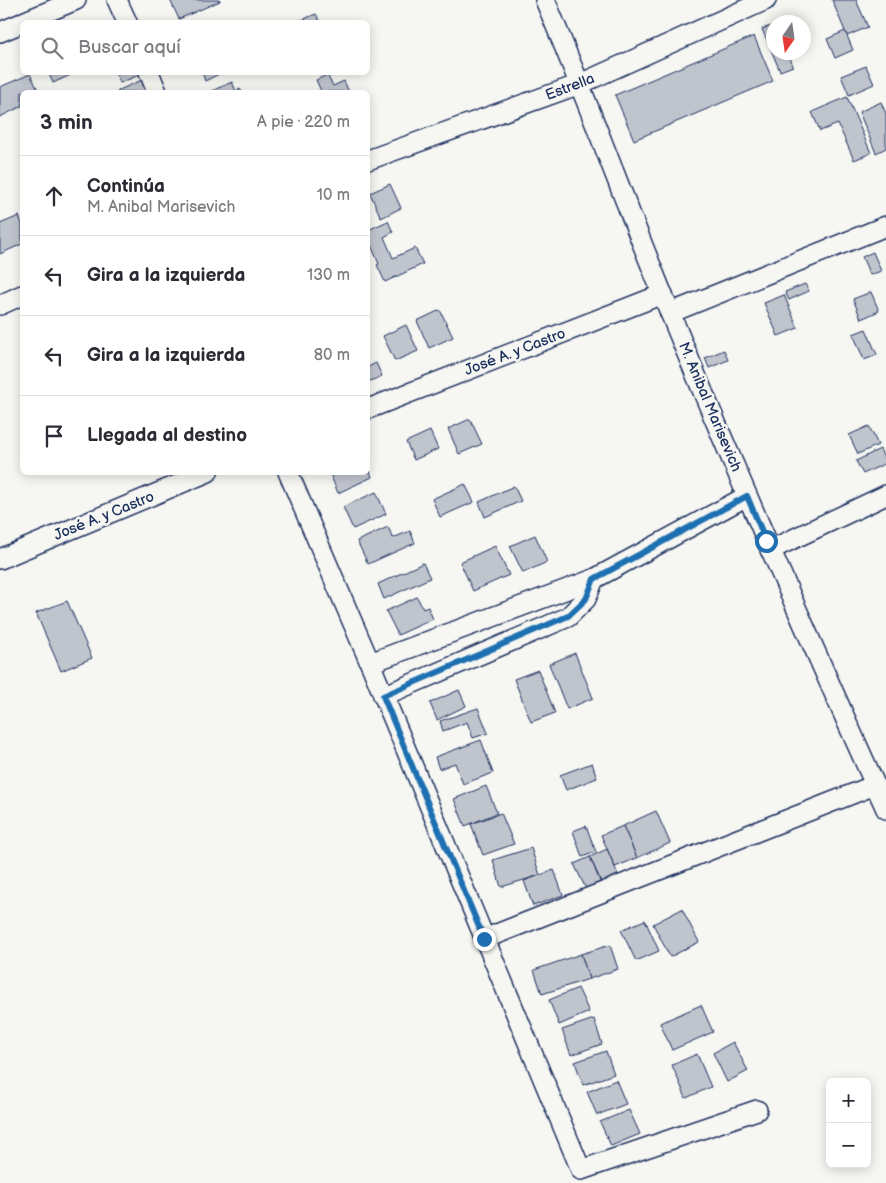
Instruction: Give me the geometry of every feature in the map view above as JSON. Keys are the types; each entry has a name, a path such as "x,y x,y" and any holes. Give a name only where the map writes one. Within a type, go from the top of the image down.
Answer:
{"street":[{"path":"30,20 76,0"},
{"path":"117,0 126,20"},
{"name":"M. Anibal Marisevich","path":"545,0 670,313 747,496 886,807"},
{"name":"Estrella","path":"370,159 580,84 766,0"},
{"path":"0,32 20,24"},
{"path":"150,75 156,90"},
{"path":"670,313 886,226"},
{"name":"José A. y Castro","path":"370,408 663,294"},
{"path":"0,305 20,297"},
{"name":"José A. y Castro","path":"0,558 201,475"},
{"path":"289,475 582,1170 757,1110"},
{"path":"370,663 594,579 747,496"},
{"path":"770,550 886,496"},
{"path":"383,696 568,616 586,599 594,579"},
{"path":"484,939 875,785"}],"building":[{"path":"170,0 220,0 220,1 179,19"},
{"path":"832,0 856,0 868,27 847,36"},
{"path":"316,14 319,20 302,20"},
{"path":"766,28 766,38 762,29"},
{"path":"845,31 853,50 835,58 827,39"},
{"path":"754,36 773,81 634,140 615,95"},
{"path":"775,60 791,60 793,66 780,71"},
{"path":"866,66 874,84 849,95 841,76"},
{"path":"30,75 38,90 20,90 20,107 0,117 0,87"},
{"path":"49,75 70,75 53,83"},
{"path":"116,75 140,75 120,83"},
{"path":"203,75 217,75 205,81"},
{"path":"327,75 333,86 344,81 348,90 321,90 316,80"},
{"path":"144,79 149,90 119,90"},
{"path":"232,82 236,90 214,90"},
{"path":"847,97 871,153 854,160 838,124 820,131 812,112"},
{"path":"881,102 886,114 886,148 876,153 859,112"},
{"path":"390,184 401,208 381,218 370,193"},
{"path":"19,216 20,219 20,245 0,254 0,224"},
{"path":"388,221 393,232 384,237 393,258 415,248 423,264 385,282 370,243 370,229"},
{"path":"873,252 881,271 870,275 862,257"},
{"path":"805,284 809,291 789,300 785,292"},
{"path":"871,292 879,311 861,319 853,299"},
{"path":"784,295 798,328 778,336 764,303"},
{"path":"440,310 453,337 429,348 417,321"},
{"path":"406,325 418,351 395,361 383,336"},
{"path":"866,329 877,355 864,360 853,334"},
{"path":"724,350 728,360 709,368 705,358"},
{"path":"376,363 382,376 370,381 370,366"},
{"path":"470,419 482,444 459,454 448,429"},
{"path":"869,426 878,445 858,454 849,435"},
{"path":"430,431 438,449 414,460 406,442"},
{"path":"880,449 886,463 863,474 856,461"},
{"path":"370,472 372,477 338,493 330,475 370,475"},
{"path":"465,484 474,502 440,517 432,499"},
{"path":"514,486 521,501 485,517 479,502"},
{"path":"376,492 386,514 353,529 343,507"},
{"path":"388,527 393,538 410,531 415,543 368,564 357,541"},
{"path":"535,535 547,562 523,573 510,546"},
{"path":"495,546 509,575 473,591 460,562"},
{"path":"423,563 430,578 384,599 378,584"},
{"path":"417,597 423,609 428,607 433,619 398,635 386,611"},
{"path":"67,601 92,658 61,671 36,613"},
{"path":"575,653 593,698 567,709 549,664"},
{"path":"538,670 555,713 531,722 514,679"},
{"path":"459,690 466,706 437,720 430,703"},
{"path":"478,708 488,733 473,738 467,722 443,731 440,721"},
{"path":"481,740 493,773 463,784 455,763 439,769 435,757"},
{"path":"592,763 597,778 566,790 560,775"},
{"path":"486,786 497,813 465,826 454,799"},
{"path":"656,811 670,843 637,858 623,826"},
{"path":"501,813 514,844 483,855 471,824"},
{"path":"586,826 596,852 582,857 573,831"},
{"path":"623,826 637,858 615,867 601,835"},
{"path":"531,848 540,875 501,887 493,860"},
{"path":"607,849 619,877 602,884 590,857"},
{"path":"590,857 601,884 587,891 574,864"},
{"path":"554,870 563,895 533,906 524,881"},
{"path":"682,909 699,942 670,957 653,924"},
{"path":"645,920 659,951 636,961 621,930"},
{"path":"610,945 618,969 589,979 581,954"},
{"path":"581,954 589,979 542,994 534,970"},
{"path":"578,988 589,1012 559,1025 549,1000"},
{"path":"701,1005 713,1032 672,1050 660,1023"},
{"path":"594,1019 602,1044 571,1055 562,1030"},
{"path":"733,1042 748,1071 727,1082 713,1053"},
{"path":"606,1051 614,1074 583,1085 575,1062"},
{"path":"697,1054 711,1087 686,1098 672,1065"},
{"path":"616,1080 626,1104 597,1115 587,1092"},
{"path":"629,1110 640,1134 611,1146 600,1122"}],"route":[{"path":"484,939 383,696 568,616 586,599 594,579 747,496 766,541"}]}
